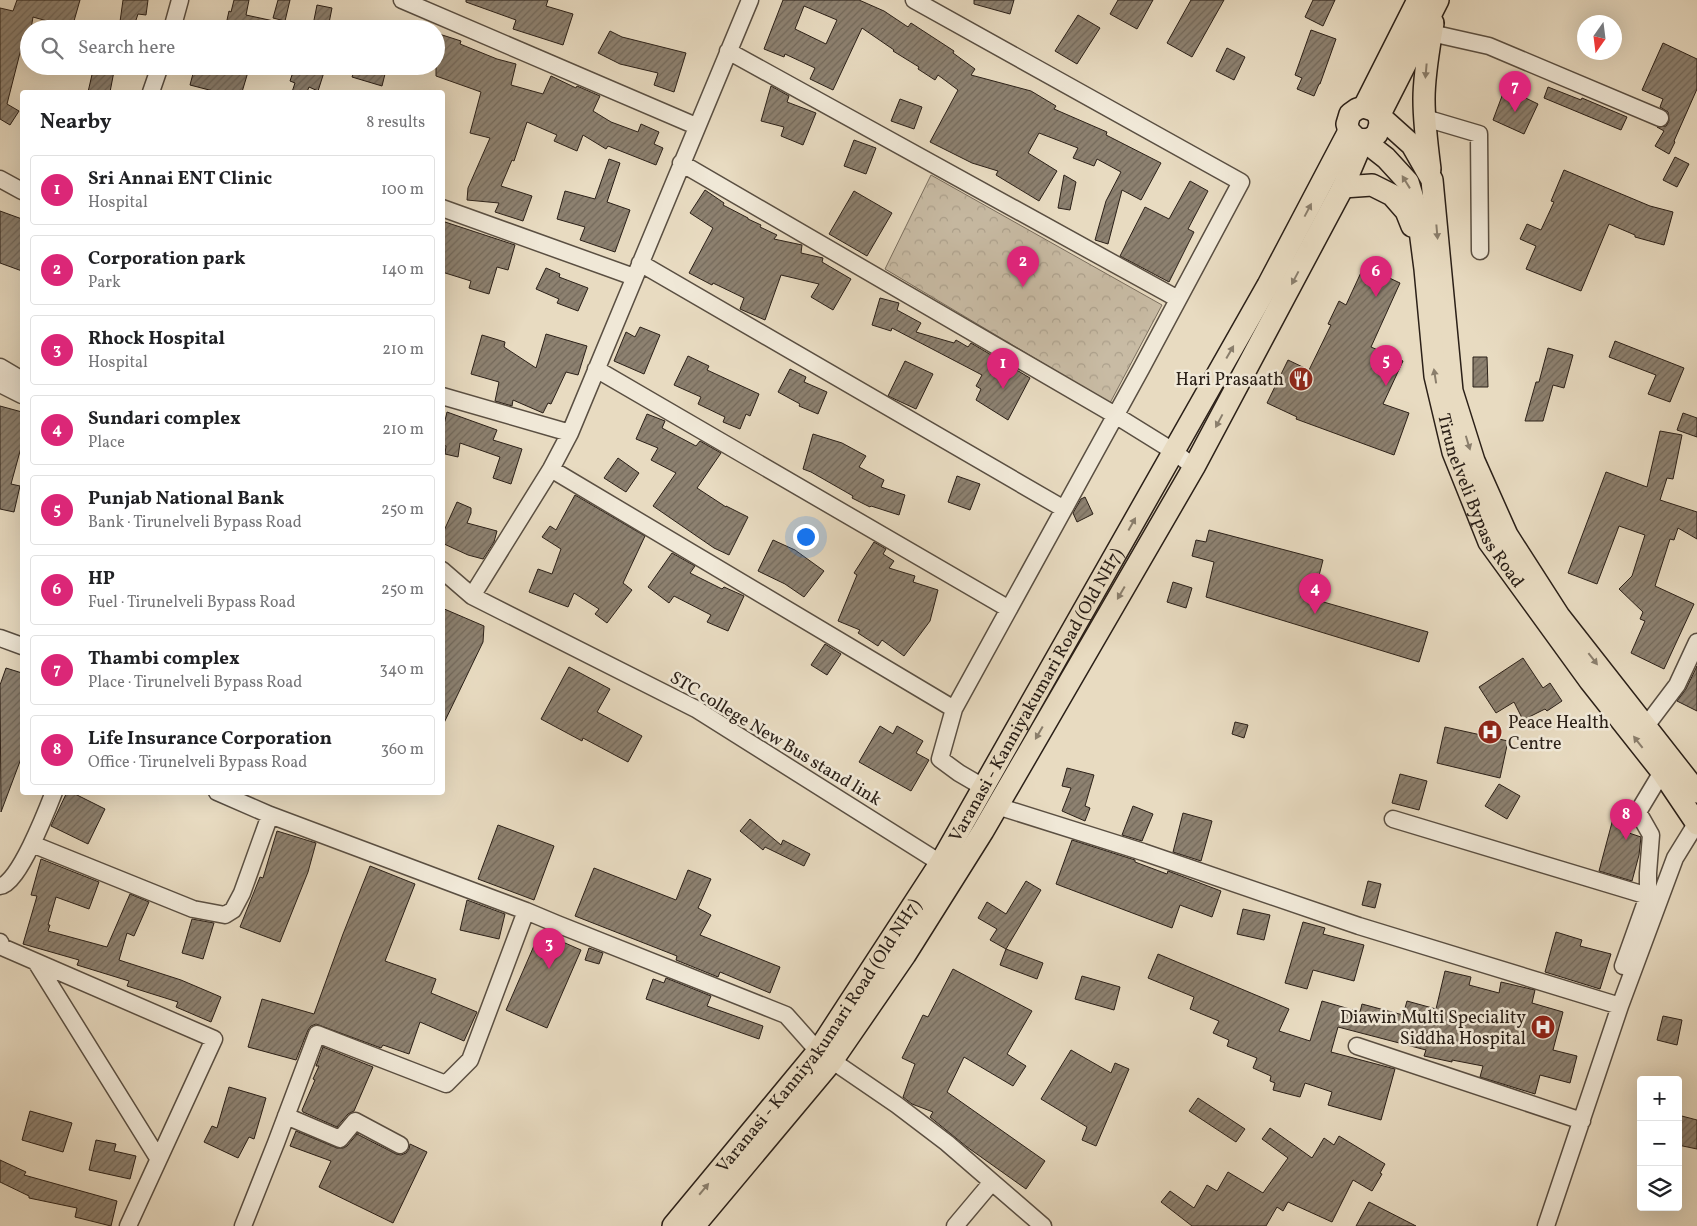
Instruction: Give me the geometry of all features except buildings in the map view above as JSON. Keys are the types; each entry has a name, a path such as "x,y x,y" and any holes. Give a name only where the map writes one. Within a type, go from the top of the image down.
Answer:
{"main road":[{"path":"1430,2 1431,33 1426,65 1424,98 1432,180"},
{"name":"Varanasi - Kanniyakumari Road (Old NH7)","path":"1371,111 1430,2"},
{"name":"Varanasi - Kanniyakumari Road (Old NH7)","path":"1357,108 1371,111 1380,124 1377,134 1370,139 1356,136 1347,124 1350,114 1357,108"},
{"name":"Tirunelveli Bypass Road","path":"1371,111 1412,145 1432,180 1452,391 1474,461 1507,535 1590,681 1662,772 1697,824"},
{"name":"Varanasi - Kanniyakumari Road (Old NH7)","path":"948,868 997,806 1194,467 1343,188 1356,136"},
{"name":"Varanasi - Kanniyakumari Road (Old NH7)","path":"694,1226 905,955 948,868 983,787 1268,285 1356,136"},
{"name":"Tirunelveli Bypass Road","path":"1356,136 1386,158 1408,182 1418,215 1424,256 1435,376 1453,452 1489,542 1561,629 1646,726 1697,792"},
{"path":"1343,188 1372,185 1392,195 1406,211 1424,256"},
{"name":"Varanasi - Kanniyakumari Road (Old NH7)","path":"673,1226 825,1056"}],"street":[{"path":"174,20 180,0"},
{"path":"402,0 696,126"},
{"path":"445,587 472,596 551,469 570,433 750,0"},
{"path":"914,0 1242,182 954,708 940,759 983,787"},
{"path":"1431,33 1489,46 1660,118"},
{"path":"728,51 1178,299"},
{"path":"152,90 157,75"},
{"path":"1425,118 1479,134 1480,251"},
{"path":"681,164 1115,416 1173,451 1194,467"},
{"path":"0,180 20,190"},
{"path":"445,209 637,270 1064,509"},
{"path":"0,367 20,379"},
{"path":"596,369 1009,609"},
{"path":"0,384 20,394"},
{"path":"445,397 570,433"},
{"path":"551,469 954,708"},
{"name":"STC college New Bus stand link","path":"445,573 472,596 696,710 948,868"},
{"path":"0,638 20,645"},
{"path":"1646,726 1677,685 1697,642"},
{"path":"1546,1226 1582,1121 1614,1005 1648,896 1651,835 1638,812 1662,772"},
{"path":"0,886 4,886 11,881 32,844 53,795"},
{"path":"224,795 270,815 526,911 786,1015 825,1056 897,1105 947,1143 1043,1226"},
{"path":"997,806 1143,852 1359,926 1614,1005"},
{"path":"32,844 194,909 224,915 233,910 242,893 270,815"},
{"path":"1393,819 1648,896"},
{"path":"1614,1005 1675,858 1697,824"},
{"path":"242,1226 317,1034 446,1084 470,1060 526,911"},
{"path":"0,942 2,947 214,1039 128,1226"},
{"path":"36,962 158,1158"},
{"path":"1357,1046 1582,1121"},
{"path":"286,1116 340,1139 354,1121 400,1145"},
{"path":"955,1226 992,1182"}],"green space":[{"path":"931,175 1162,305 1110,403 885,269"}],"place":[{"name":"Thambi complex","path":"1515,112"},
{"name":"Corporation park","path":"1023,287"},
{"name":"HP","path":"1376,297"},
{"name":"Hari Prasaath","path":"1301,379"},
{"name":"Punjab National Bank","path":"1386,386"},
{"name":"Sri Annai ENT Clinic","path":"1003,389"},
{"name":"Sundari complex","path":"1315,614"},
{"name":"Peace Health Centre","path":"1490,732"},
{"name":"Life Insurance Corporation","path":"1626,840"},
{"name":"Rhock Hospital","path":"549,969"},
{"name":"Diawin Multi Speciality Siddha Hospital","path":"1543,1027"}]}
